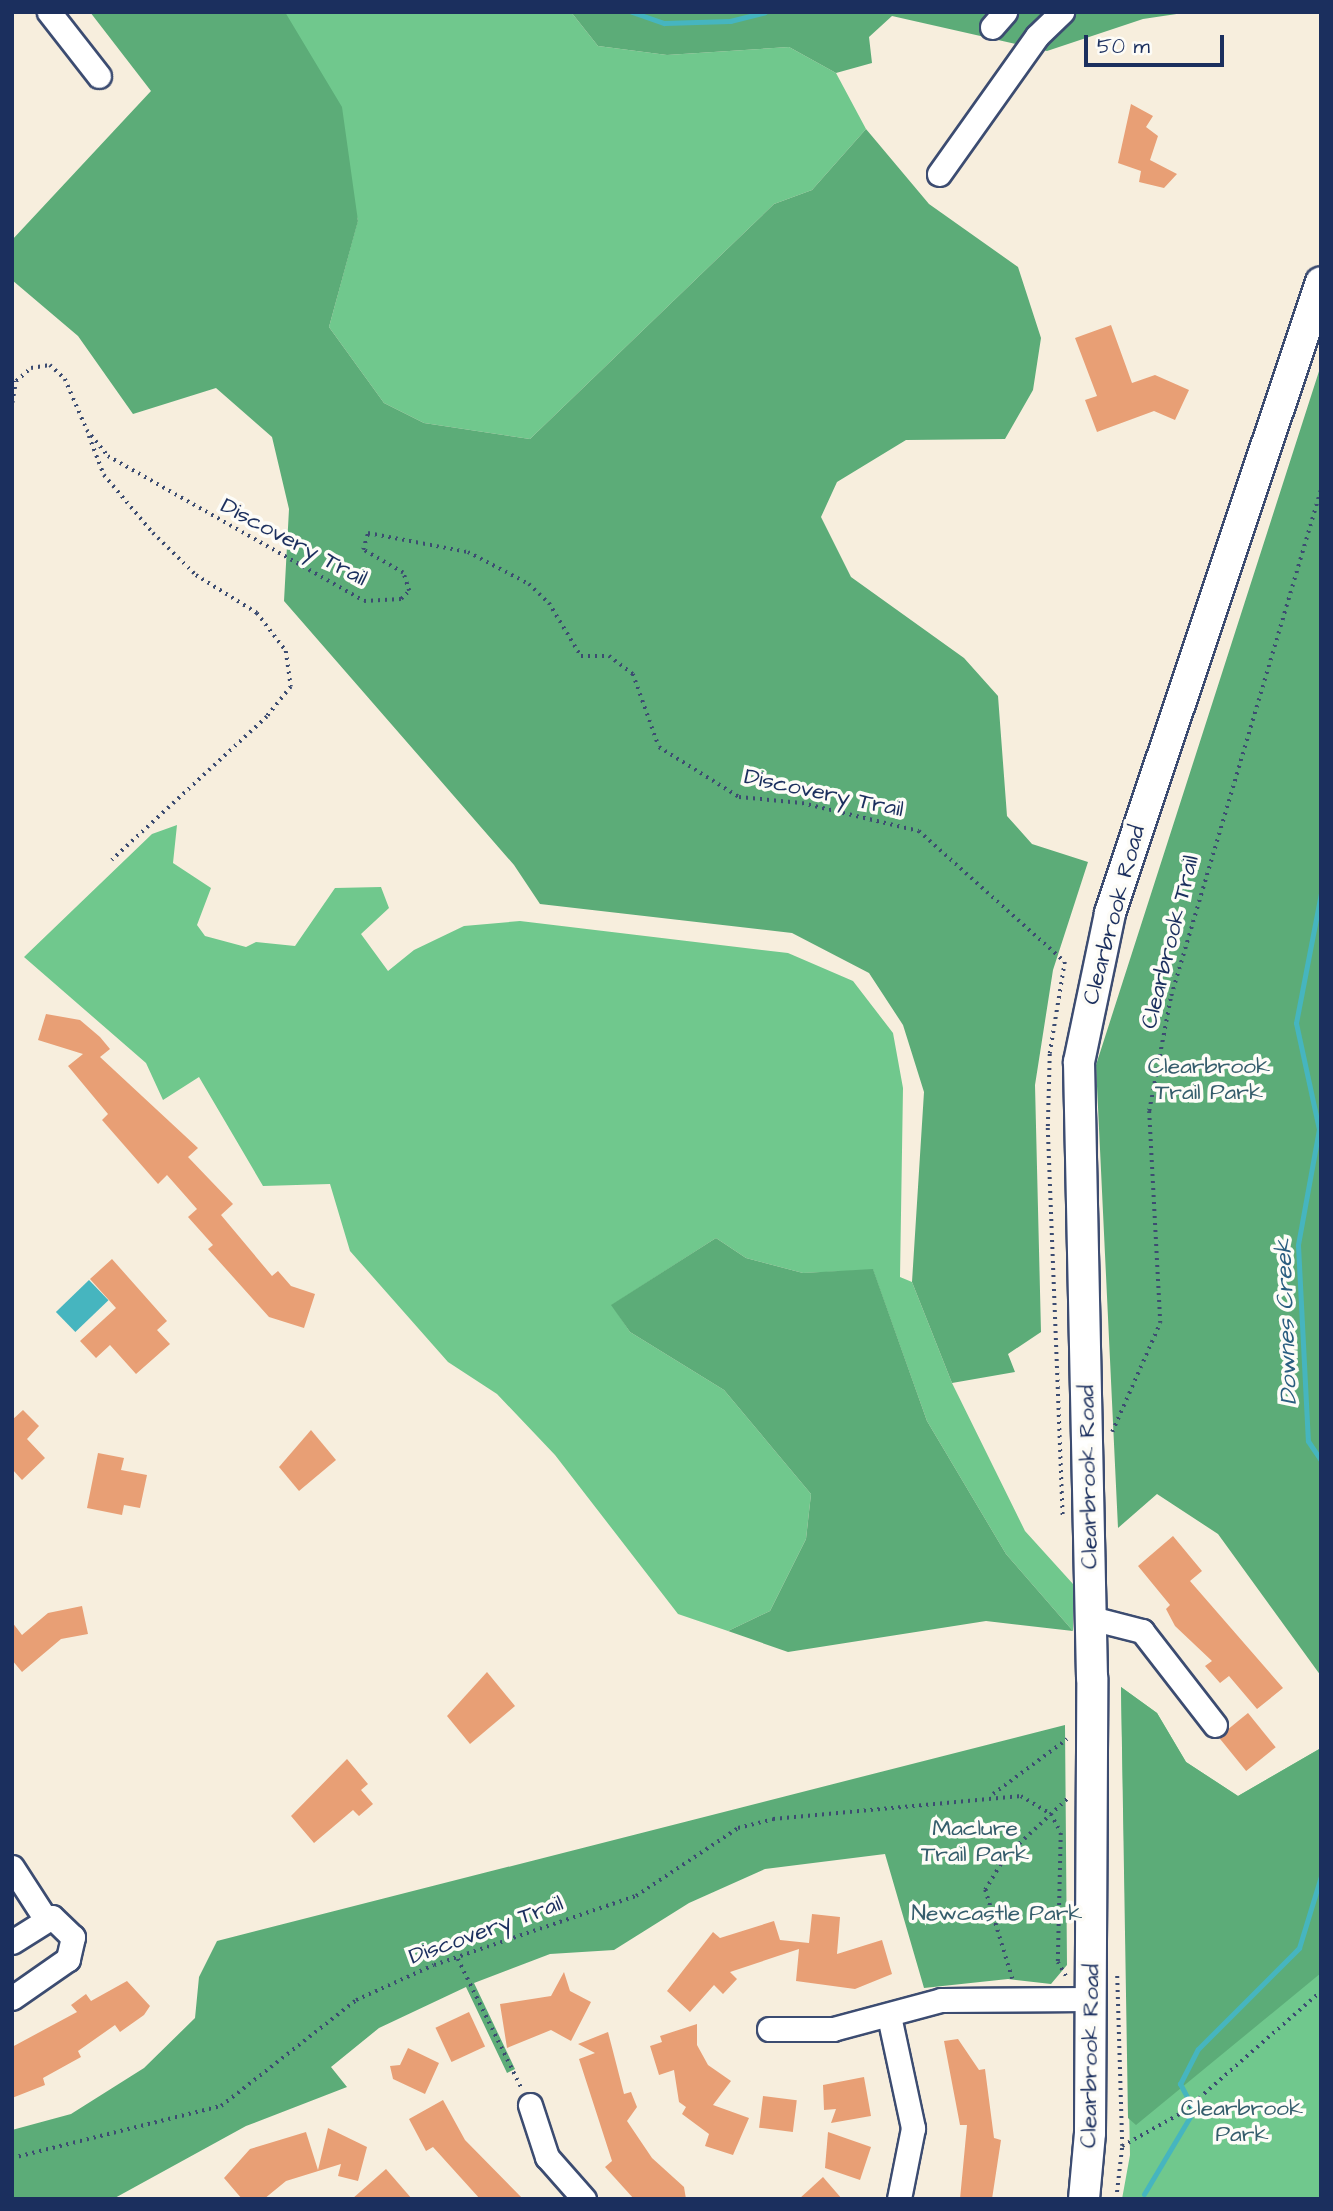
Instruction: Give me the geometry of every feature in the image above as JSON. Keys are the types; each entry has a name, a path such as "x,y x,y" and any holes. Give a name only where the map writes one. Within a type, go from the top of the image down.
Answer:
{"main road":[{"name":"Clearbrook Road","path":"1084,2199 1090,1999 1091,1618 1079,1062 1093,980 1242,507 1321,282"}],"street":[{"path":"49,12 99,76"},
{"path":"939,174 1037,36 1062,12"},
{"path":"1091,1618 1142,1631 1215,1725"},
{"path":"12,1867 45,1918"},
{"path":"12,1942 45,1918 60,1920 73,1937 73,1950 12,1998"},
{"path":"769,2029 833,2029 941,2000 1090,1999"},
{"path":"889,2016 913,2128 899,2199"},
{"path":"530,2105 547,2157 584,2199"}],"path":[{"name":"Discovery Trail","path":"12,403 16,381 31,368 50,365 65,379 87,430 108,456 142,479 364,601 401,599 409,591 403,573 363,550 368,533 468,552 529,584 549,603 581,656 622,663 633,674 643,713 659,747 739,797 802,803 919,831 1065,962 1050,1054 1048,1128 1059,1415"},
{"path":"87,430 104,475 153,533 196,575 257,613 286,651 291,687 267,717 112,860"},
{"name":"Clearbrook Trail","path":"1110,1436 1160,1323 1149,1111 1171,996 1321,489"},
{"name":"Discovery Trail","path":"993,1794 1067,1739 1067,1751"},
{"path":"1014,1999 1008,1955 985,1890 1004,1858 1068,1798 1068,1786"},
{"name":"Discovery Trail","path":"12,2158 221,2106 356,2000 458,1959 636,1896 738,1828 993,1794 1021,1796 1051,1814"},
{"path":"1051,1814 1061,1833 1058,1962 1066,1976"},
{"path":"458,1959 530,2105"},
{"path":"1116,2199 1122,2146 1117,1975"},
{"path":"1122,2146 1184,2112 1321,1991"}],"green space":[{"path":"90,12 285,12 342,107 358,221 329,327 384,403 424,423 530,439 774,204 812,190 866,129 929,204 1018,267 1041,338 1033,390 1005,439 906,440 837,482 821,517 851,577 964,658 998,696 1007,816 1032,844 1088,862 1053,970 1035,1085 1041,1332 1008,1354 1015,1372 952,1383 912,1282 924,1092 903,1025 869,973 792,933 540,904 514,865 284,601 289,509 272,437 216,388 133,414 78,336 12,280 12,240 151,91"},
{"path":"285,12 571,12 598,46 667,55 789,47 836,73 866,129 812,190 774,204 530,439 424,423 384,403 329,327 358,220"},
{"path":"571,12 1190,12 1143,19 1047,51 892,16 869,37 872,63 836,73 789,47 667,55 598,46"},
{"name":"Clearbrook Trail Park","path":"1321,365 1321,1676 1218,1534 1157,1494 1118,1528 1096,1065"},
{"path":"177,825 173,863 211,888 197,925 205,936 246,947 256,942 295,946 335,888 381,887 389,908 361,934 388,971 414,950 464,926 520,921 788,953 853,981 893,1033 903,1088 900,1277 912,1282 952,1383 1025,1531 1073,1584 1073,1631 1006,1554 927,1421 873,1270 803,1273 746,1258 716,1238 612,1305 630,1332 724,1390 811,1494 806,1539 770,1611 728,1631 678,1614 555,1455 497,1394 448,1362 350,1251 330,1184 263,1186 199,1077 163,1100 146,1063 24,957 152,834"},
{"path":"716,1238 746,1258 803,1273 873,1269 927,1421 1006,1554 1073,1631 986,1621 788,1652 728,1631 770,1611 806,1539 811,1494 724,1390 630,1332 611,1305"},
{"name":"Clearbrook Park","path":"1121,1687 1157,1713 1186,1762 1238,1796 1321,1748 1321,2199 1122,2199 1130,2155"},
{"path":"1121,1687 1157,1713 1186,1762 1238,1796 1321,1748 1321,1973 1136,2125 1128,2118"},
{"name":"Maclure Trail Park","path":"1065,1725 1067,1965 1051,1984 1008,1979 924,1988 885,1854 765,1869 689,1903 614,1950 550,1954 474,1983 515,2069 507,2073 466,1987 379,2028 331,2067 347,2087 246,2126 113,2199 12,2199 12,2130 71,2114 144,2068 195,2018 199,1977 217,1941"}],"water":[{"path":"89,1280 108,1300 75,1332 56,1312"}],"building":[{"path":"1131,104 1153,116 1146,127 1158,136 1150,160 1177,174 1164,188 1139,182 1141,171 1118,163"},
{"path":"1111,325 1132,383 1155,375 1189,390 1175,420 1154,411 1097,432 1085,400 1097,396 1075,338"},
{"path":"46,1014 80,1020 100,1037 110,1049 100,1057 198,1148 188,1157 233,1204 221,1215 272,1276 278,1271 291,1286 315,1294 304,1328 269,1317 208,1249 213,1245 188,1217 197,1209 167,1175 158,1184 102,1120 108,1114 68,1066 83,1054 38,1040"},
{"path":"112,1259 167,1321 157,1330 170,1344 136,1374 110,1345 96,1358 80,1341 116,1308 90,1279"},
{"path":"23,1410 39,1426 27,1439 45,1458 22,1480 12,1469 12,1420"},
{"path":"311,1430 336,1460 299,1491 279,1467"},
{"path":"98,1453 124,1458 121,1470 147,1475 140,1508 124,1505 122,1515 87,1508"},
{"path":"1173,1536 1202,1571 1190,1581 1283,1688 1257,1709 1229,1676 1220,1683 1205,1666 1212,1661 1175,1626 1166,1609 1170,1605 1138,1566"},
{"path":"82,1606 88,1634 61,1639 22,1672 12,1660 12,1622 22,1635 48,1613"},
{"path":"487,1672 515,1706 470,1744 447,1716"},
{"path":"1248,1713 1276,1747 1246,1771 1218,1737"},
{"path":"347,1759 368,1784 361,1790 373,1804 359,1816 353,1810 314,1843 291,1816"},
{"path":"812,1914 840,1917 837,1954 882,1940 892,1974 855,1989 796,1981 799,1949 730,1972 737,1979 723,1994 714,1985 690,2012 667,1991 713,1932 720,1938 774,1921 780,1940 809,1943"},
{"path":"564,1972 570,1991 591,2002 571,2041 551,2030 507,2048 500,2004 551,1996"},
{"path":"127,1981 150,2006 144,2015 120,2032 115,2025 78,2051 81,2057 43,2078 45,2085 12,2098 12,2047 77,2012 71,2005 86,1994 91,2001"},
{"path":"469,2012 485,2046 452,2062 435,2028"},
{"path":"697,2024 697,2045 708,2065 731,2081 713,2105 749,2118 733,2155 705,2146 709,2134 682,2114 686,2107 679,2102 674,2070 659,2075 650,2046 662,2042 660,2036"},
{"path":"608,2032 624,2094 631,2092 637,2107 627,2121 652,2158 684,2187 686,2199 634,2199 605,2167 612,2161 579,2059 595,2053 578,2044"},
{"path":"958,2039 979,2070 985,2069 994,2138 1001,2140 992,2199 960,2199 967,2125 960,2125 944,2041"},
{"path":"408,2048 439,2063 425,2094 393,2079 390,2066 400,2065"},
{"path":"864,2077 871,2116 831,2123 836,2109 824,2110 823,2085"},
{"path":"763,2096 797,2100 793,2132 759,2128"},
{"path":"443,2100 465,2140 523,2199 480,2199 433,2147 426,2151 409,2119"},
{"path":"328,2128 367,2147 358,2181 338,2176 341,2164 286,2181 264,2199 242,2199 224,2178 250,2149 306,2132 318,2170"},
{"path":"828,2132 871,2147 860,2180 825,2168"},
{"path":"386,2169 412,2199 352,2199"},
{"path":"823,2177 842,2199 799,2199"}],"waterway":[{"path":"632,12 664,23 730,21 765,12"},
{"name":"Downes Creek","path":"1321,893 1296,1023 1319,1129 1298,1245 1308,1441 1321,1460"},
{"path":"1144,2194 1194,2110 1180,2084 1198,2049 1299,1948 1321,1876"}],"park label":[{"name":"Newcastle Park","path":"997,1913"}]}
